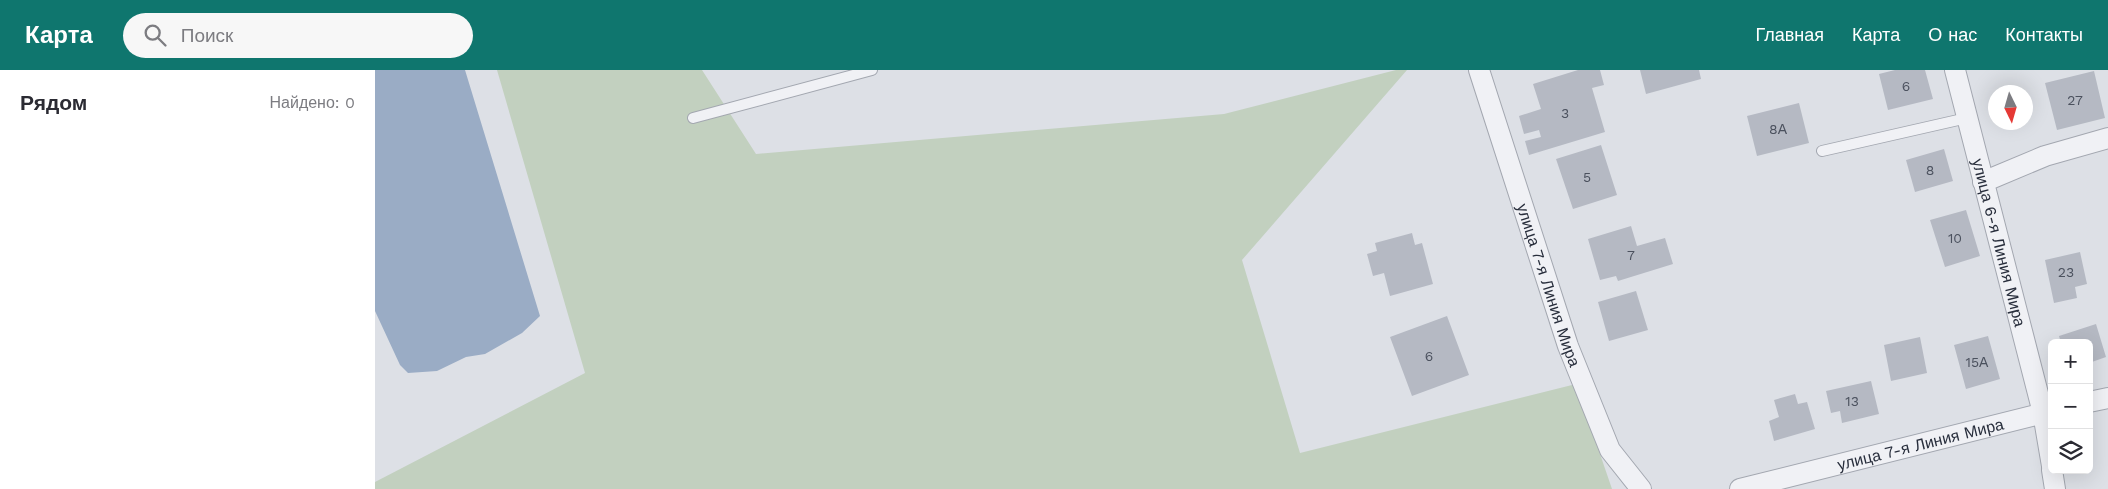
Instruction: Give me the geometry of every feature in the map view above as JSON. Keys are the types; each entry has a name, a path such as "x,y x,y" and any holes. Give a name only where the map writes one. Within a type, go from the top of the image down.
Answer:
{"street":[{"name":"улица 7-я Линия Мира","path":"1479,70 1568,346 1610,450 1641,489"},
{"name":"улица 6-я Линия Мира","path":"1955,70 1983,182 2047,412 2049,429"},
{"path":"1983,182 2045,156 2108,138"},
{"path":"2093,401 2108,398"},
{"name":"улица 7-я Линия Мира","path":"1740,489 2047,412"},
{"path":"2053,474 2055,489"}],"lane":[{"path":"693,118 872,70"},
{"path":"1822,151 1967,118"}],"green space":[{"path":"497,70 702,70 756,154 1224,114 1396,70 1407,70 1242,260 1300,453 1576,384 1612,489 375,489 375,482 585,373"}],"water":[{"path":"375,70 465,70 540,316 522,333 485,354 466,357 437,371 408,373 400,365 375,311"}],"building":[{"path":"1578,70 1600,70 1604,85 1592,88 1605,132 1529,155 1525,141 1541,137 1539,130 1524,134 1519,116 1541,109 1533,84"},
{"path":"1640,70 1699,70 1701,79 1646,94"},
{"path":"1895,70 1925,70 1933,99 1888,110 1879,74"},
{"path":"2094,71 2105,118 2057,130 2045,83"},
{"path":"1799,103 1809,143 1757,156 1747,116"},
{"path":"1601,145 1617,195 1573,209 1556,159"},
{"path":"1944,149 1953,181 1915,192 1906,160"},
{"path":"1966,210 1980,256 1945,267 1930,220"},
{"path":"1631,226 1637,246 1665,238 1673,264 1618,281 1616,276 1600,280 1588,239"},
{"path":"1412,233 1415,245 1422,243 1433,284 1390,296 1384,273 1373,276 1367,254 1377,251 1375,243"},
{"path":"2080,252 2087,284 2075,287 2077,298 2054,303 2045,260"},
{"path":"1636,291 1648,330 1609,341 1598,302"},
{"path":"1447,316 1469,375 1412,396 1390,337"},
{"path":"2096,324 2106,357 2093,362 2093,339 2060,339 2059,336"},
{"path":"1988,336 2000,379 1966,389 1954,345"},
{"path":"1920,337 1927,373 1891,381 1884,345"},
{"path":"1871,381 1879,414 1842,423 1840,411 1831,413 1826,391"},
{"path":"1795,394 1798,404 1807,402 1815,429 1774,441 1769,421 1779,417 1774,400"}]}
